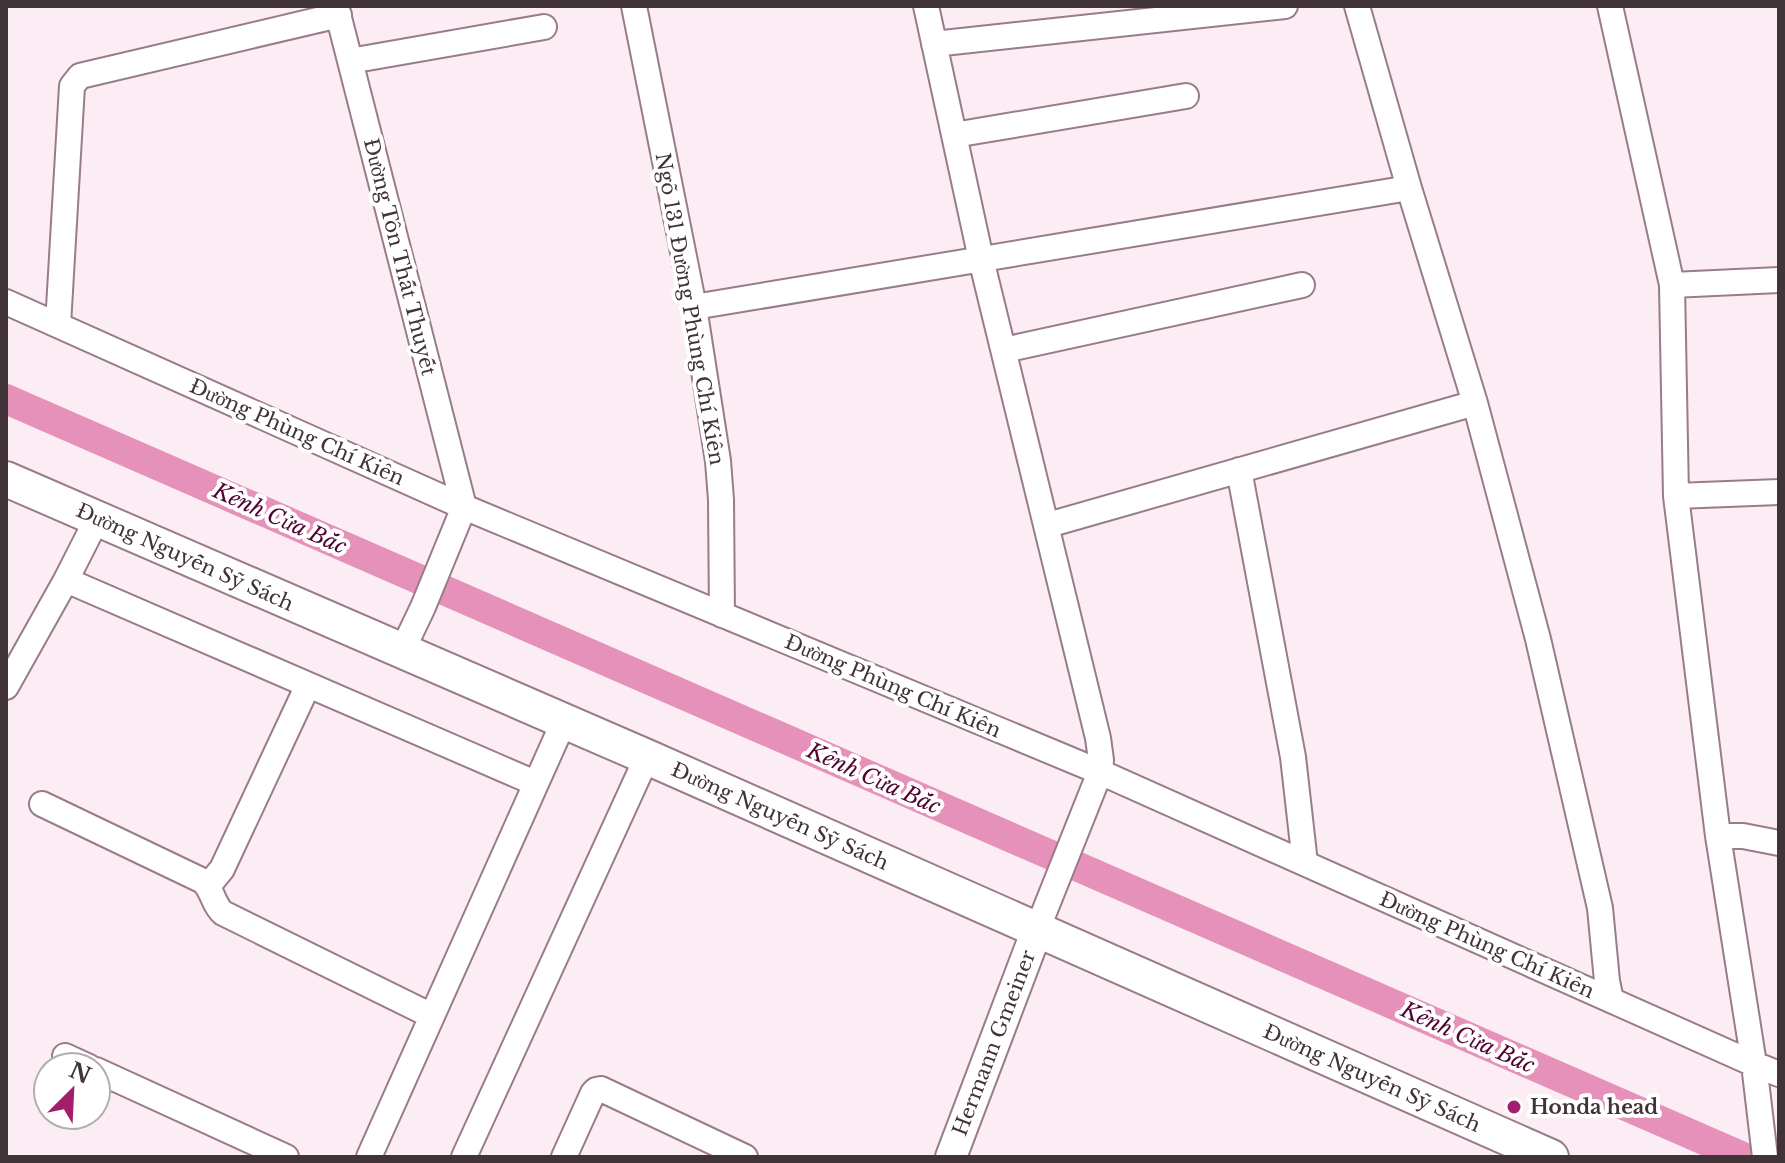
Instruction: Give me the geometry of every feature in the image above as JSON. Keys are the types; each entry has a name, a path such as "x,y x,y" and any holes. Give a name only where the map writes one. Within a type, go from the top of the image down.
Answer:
{"main road":[{"name":"Đường Nguyễn Sỹ Sách","path":"6,479 1037,930 1509,1148 1551,1157"}],"street":[{"name":"Ngõ 131 Đường Phùng Chí Kiên","path":"634,6 694,307 718,461 722,615"},
{"path":"926,6 981,259 1048,525 1101,760 1100,772 1037,930"},
{"path":"934,44 1285,6"},
{"path":"1357,6 1475,403 1538,639 1600,908 1611,1000"},
{"path":"1610,6 1672,285 1676,496 1718,836 1765,1157"},
{"path":"58,325 72,86 77,79 337,11"},
{"name":"Đường Tôn Thất Thuyết","path":"337,11 464,507"},
{"path":"350,61 544,27"},
{"path":"954,135 1186,96"},
{"path":"694,307 1409,188"},
{"path":"1672,285 1779,280"},
{"path":"1004,350 1302,285"},
{"name":"Đường Phùng Chí Kiên","path":"6,302 464,507 1100,772 1611,1000 1755,1076 1779,1074"},
{"path":"1048,525 1475,403"},
{"path":"1239,470 1293,757 1305,863"},
{"path":"1676,496 1779,492"},
{"path":"402,651 464,507"},
{"path":"6,687 97,519"},
{"path":"66,580 535,783"},
{"path":"208,886 222,869 308,685"},
{"path":"369,1157 564,721"},
{"path":"464,1157 647,757"},
{"path":"42,804 203,881 223,913 432,1016"},
{"path":"1718,836 1743,836 1779,843"},
{"name":"Hermann Gmeiner","path":"951,1157 1037,930"},
{"path":"112,1077 286,1157"},
{"path":"564,1157 593,1093 601,1089 745,1157"}],"waterway":[{"name":"Kênh Cửa Bắc","path":"6,399 1743,1157"}],"place":[{"name":"Honda head","path":"1514,1107"}]}
